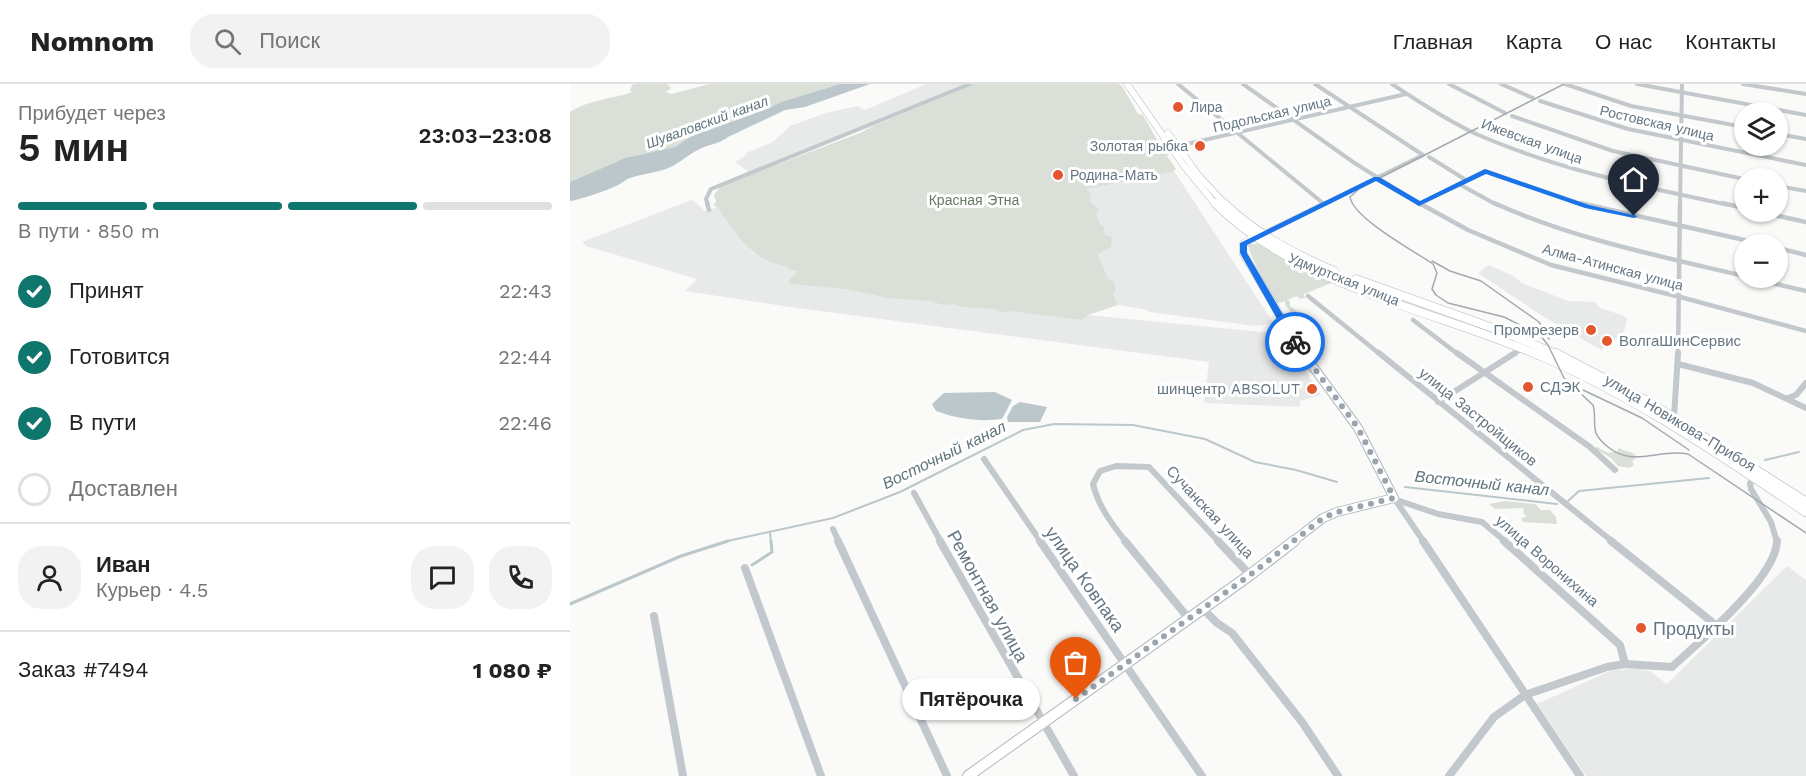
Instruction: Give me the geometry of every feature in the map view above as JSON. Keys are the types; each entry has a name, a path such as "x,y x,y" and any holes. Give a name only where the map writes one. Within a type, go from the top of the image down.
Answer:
{"main road":[{"name":"Удмуртская улица","path":"1127,84 1196,184 1227,216 1321,273 1556,362"},
{"name":"Удмуртская улица","path":"1133,84 1204,182 1258,236 1329,269 1551,351"},
{"name":"улица Новикова-Прибоя","path":"1551,351 1630,391 1806,501"},
{"name":"улица Новикова-Прибоя","path":"1556,362 1672,424 1806,512"}],"street":[{"path":"709,210 706,199 711,189 970,84"},
{"path":"1178,84 1324,204"},
{"name":"Алма-Атинская улица","path":"1243,84 1377,178 1448,221 1552,265 1806,331"},
{"path":"1315,84 1423,155 1258,236 1242,247 1296,344 1358,428 1394,498 1580,776"},
{"name":"Ижевская улица","path":"1392,84 1471,131 1519,151 1580,172 1734,206"},
{"path":"1449,84 1505,113"},
{"path":"1501,84 1533,98"},
{"path":"1565,84 1602,98 1734,125"},
{"path":"1637,84 1806,115"},
{"path":"1674,417 1678,364 1682,84"},
{"path":"1743,84 1806,94"},
{"name":"Подольская улица","path":"1178,146 1406,94"},
{"name":"Ростовская улица","path":"1540,101 1609,124 1806,165"},
{"path":"1512,116 1613,151 1734,177"},
{"path":"1788,136 1806,139"},
{"path":"1429,157 1466,180"},
{"path":"1419,204 1485,171 1588,206 1734,238"},
{"path":"1459,184 1485,200 1566,232 1734,274"},
{"path":"1788,188 1806,191"},
{"path":"1788,218 1806,222"},
{"path":"1788,250 1806,255"},
{"path":"1788,287 1806,291"},
{"name":"улица Застройщиков","path":"1308,296 1717,626"},
{"path":"1413,320 1485,374 1590,447 1615,470"},
{"path":"1438,402 1523,348"},
{"path":"1678,364 1730,376 1788,398 1806,408"},
{"path":"1788,398 1796,395 1806,383"},
{"name":"улица Ковпака","path":"984,459 1202,776"},
{"name":"Сучанская улица","path":"1190,619 1114,528 1093,486 1095,477 1104,469 1128,465 1149,467 1250,575"},
{"path":"1449,776 1494,717 1525,695 1607,667 1625,664 1672,667 1717,626 1766,569 1776,553 1777,541 1771,525 1750,489 1750,483 1755,478"},
{"name":"Ремонтная улица","path":"914,493 1074,776"},
{"path":"968,776 1190,619 1323,518 1337,512 1394,498"},
{"name":"улица Воронихина","path":"1394,498 1438,514 1482,522 1549,579 1620,645 1625,664"},
{"path":"833,529 947,776"},
{"path":"745,568 821,776"},
{"path":"1203,609 1217,623 1232,633 1302,722 1338,776"},
{"path":"654,616 683,776"}],"shaded area":[{"path":"840,84 870,84 805,107 785,110 720,142 702,148 666,169 630,178 609,189 570,201 570,182 625,158 675,147 692,136 781,102"},
{"path":"926,84 965,84 749,172 735,162 746,153 773,142 790,126 826,113 857,106 865,110"},
{"path":"1174,171 1272,321 1271,324 1255,326 1149,312 1118,305 1098,254 1107,248 1080,190"},
{"path":"692,200 705,211 717,207 753,253 1080,320 1088,315 1282,334 1321,395 1300,401 1300,407 1204,403 1209,362 797,308 685,291 697,279 586,246 582,242"},
{"path":"1489,265 1513,276 1522,283 1568,301 1595,302 1600,308 1622,315 1627,318 1624,332 1601,350 1544,317 1478,273"},
{"path":"995,392 1012,400 1002,419 960,418 936,411 932,404 944,393"},
{"path":"1020,402 1047,407 1040,422 1008,422 1007,417 1013,406"},
{"path":"1787,566 1806,580 1806,776 1586,776 1537,704 1610,671 1637,668 1651,672 1667,684"}],"green space":[{"path":"667,84 671,88 666,92 671,94 710,84 840,84 781,102 692,136 675,147 625,158 570,182 570,112 592,102 633,92 630,91 632,85"},
{"name":"Красная Этна","path":"974,84 1118,84 1122,86 1138,114 1143,115 1162,149 1169,154 1167,156 1176,169 1172,172 1086,189 1090,192 1089,201 1099,210 1096,214 1100,224 1104,227 1105,235 1112,237 1111,247 1098,254 1108,279 1113,280 1116,289 1113,293 1118,305 1088,315 1081,320 1011,311 1007,313 955,304 943,305 931,301 888,298 846,289 792,284 788,281 798,271 763,259 754,253 713,205 716,202 714,195 721,186 860,133"},
{"path":"1257,244 1293,265 1334,282 1304,294 1305,298 1300,299 1297,296 1287,300 1290,301 1290,306 1298,312 1293,314 1285,305 1285,301 1275,304 1252,256 1248,245"},
{"path":"1598,447 1608,452 1618,451 1618,448 1635,454 1636,458 1632,461 1634,465 1629,468 1618,466 1611,458 1594,448"},
{"path":"1505,501 1535,504 1541,510 1550,510 1556,517 1557,524 1523,522 1521,518 1527,517 1523,513 1524,508 1495,509 1489,504"}],"waterway":[{"name":"Восточный канал","path":"723,542 833,518 900,492 1023,430 1054,424 1133,425 1205,439 1255,462 1296,470 1337,482"},
{"name":"Восточный канал","path":"1765,460 1799,452"},
{"name":"Восточный канал","path":"1568,501 1579,491 1709,478"},
{"name":"Восточный канал","path":"1405,487 1557,504"},
{"path":"770,533 771,542"},
{"name":"Восточный канал","path":"570,604 681,556 728,541"},
{"path":"752,565 772,552 771,541"}],"tram line":[{"path":"1564,84 1360,188 1350,197 1354,205 1373,224 1433,264 1437,273 1432,289 1436,295 1448,303 1504,317 1540,335 1548,345 1564,378 1593,405 1596,433 1608,447 1617,453 1637,457 1667,453 1688,454 1806,533"},
{"path":"1432,261 1450,271 1481,281 1539,322 1549,339"},
{"path":"1583,390 1642,418 1689,450"}],"way so far":[{"path":"1076,699 1250,575 1323,518 1337,512 1394,498 1358,428 1295,342"}],"place":[{"name":"Лира","path":"1178,107"},
{"name":"Золотая рыбка","path":"1200,146"},
{"name":"Родина-Мать","path":"1058,175"},
{"name":"Промрезерв","path":"1591,330"},
{"name":"ВолгаШинСервис","path":"1607,341"},
{"name":"СДЭК","path":"1528,387"},
{"name":"шинцентр ABSOLUT","path":"1312,389"},
{"name":"Продукты","path":"1641,628"},
{"name":"Пятёрочка","path":"1076,699"}],"route":[{"path":"1295,342 1243,253 1243,244 1377,178 1419,204 1485,171 1569,201 1634,216"}],"water label":[{"name":"Шуваловский канал","path":"707,122"}]}
